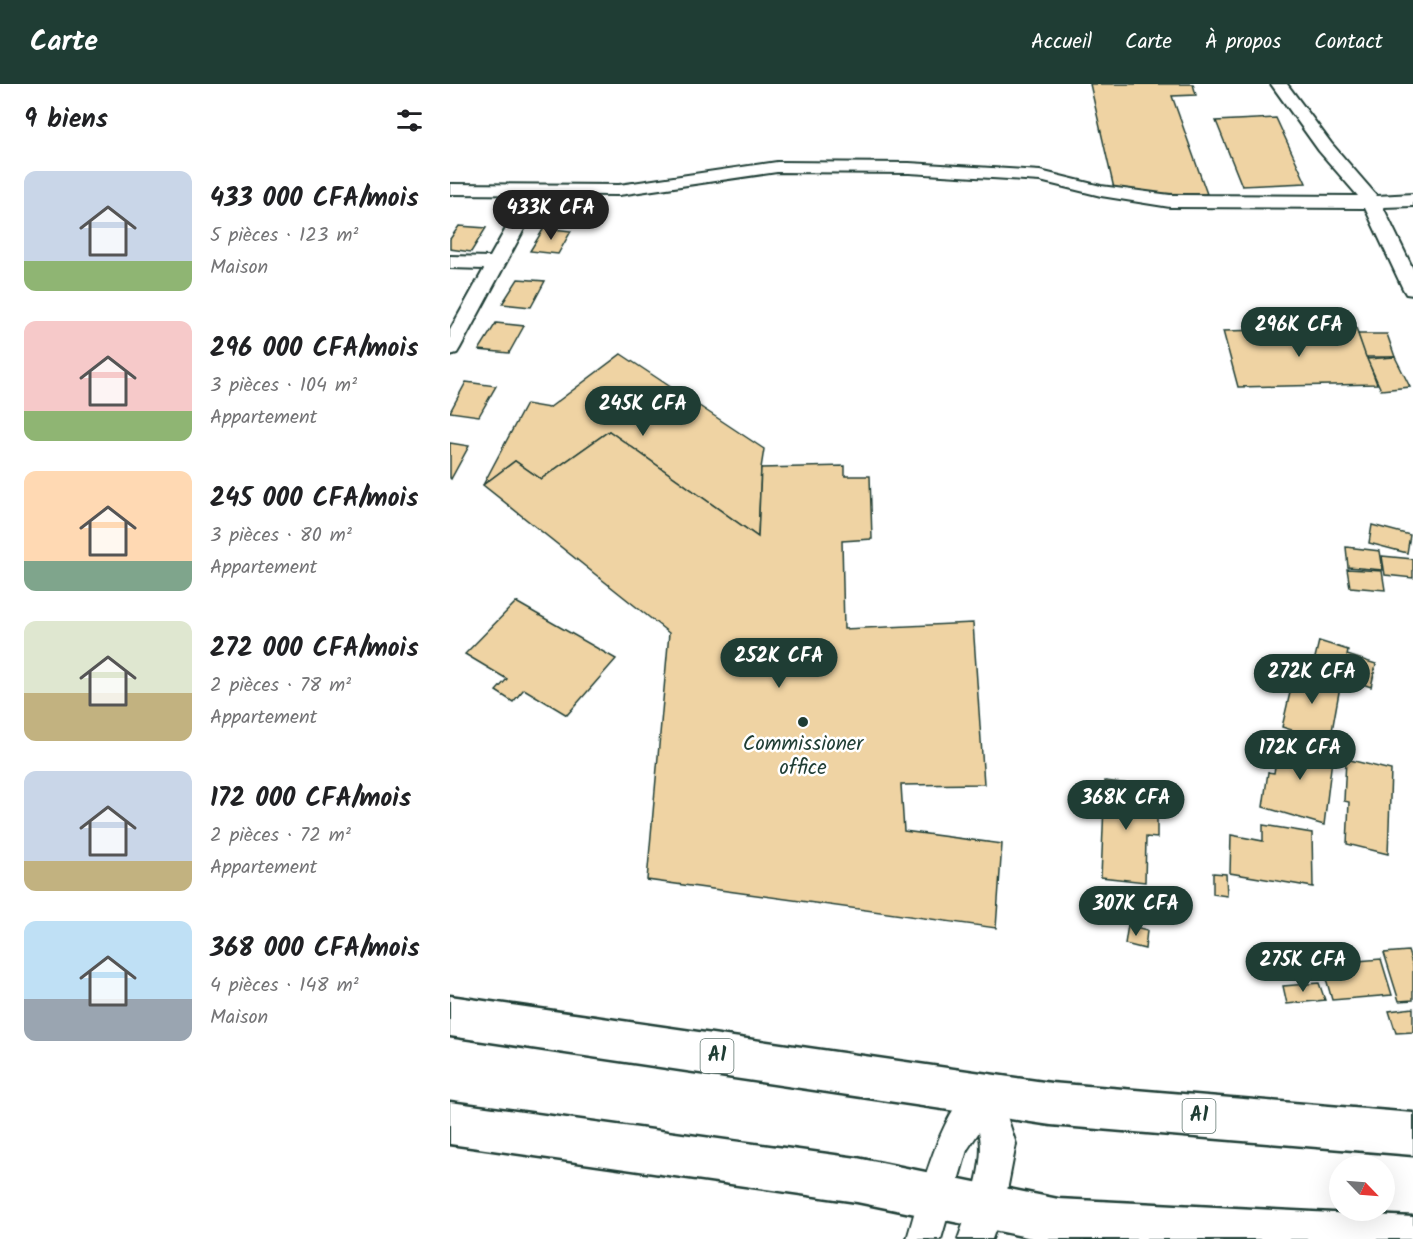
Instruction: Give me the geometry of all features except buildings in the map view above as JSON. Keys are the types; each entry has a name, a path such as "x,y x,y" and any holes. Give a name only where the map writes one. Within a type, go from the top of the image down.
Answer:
{"highway":[{"name":"A1","path":"450,1016 1051,1104 1413,1134"},
{"path":"450,1123 857,1180 935,1195 981,1223 1058,1221 1413,1239"}],"street":[{"path":"1279,84 1325,147 1372,202 1413,289"},
{"path":"450,189 618,190 777,167 909,168 1040,176 1101,191 1170,201 1372,202 1413,200"},
{"path":"450,348 520,220"},
{"path":"450,262 495,263"},
{"path":"924,1239 935,1195 953,1142 985,1094"},
{"path":"981,1223 999,1144 985,1094"}],"place":[{"name":"Commissioner office","path":"803,722"}]}
